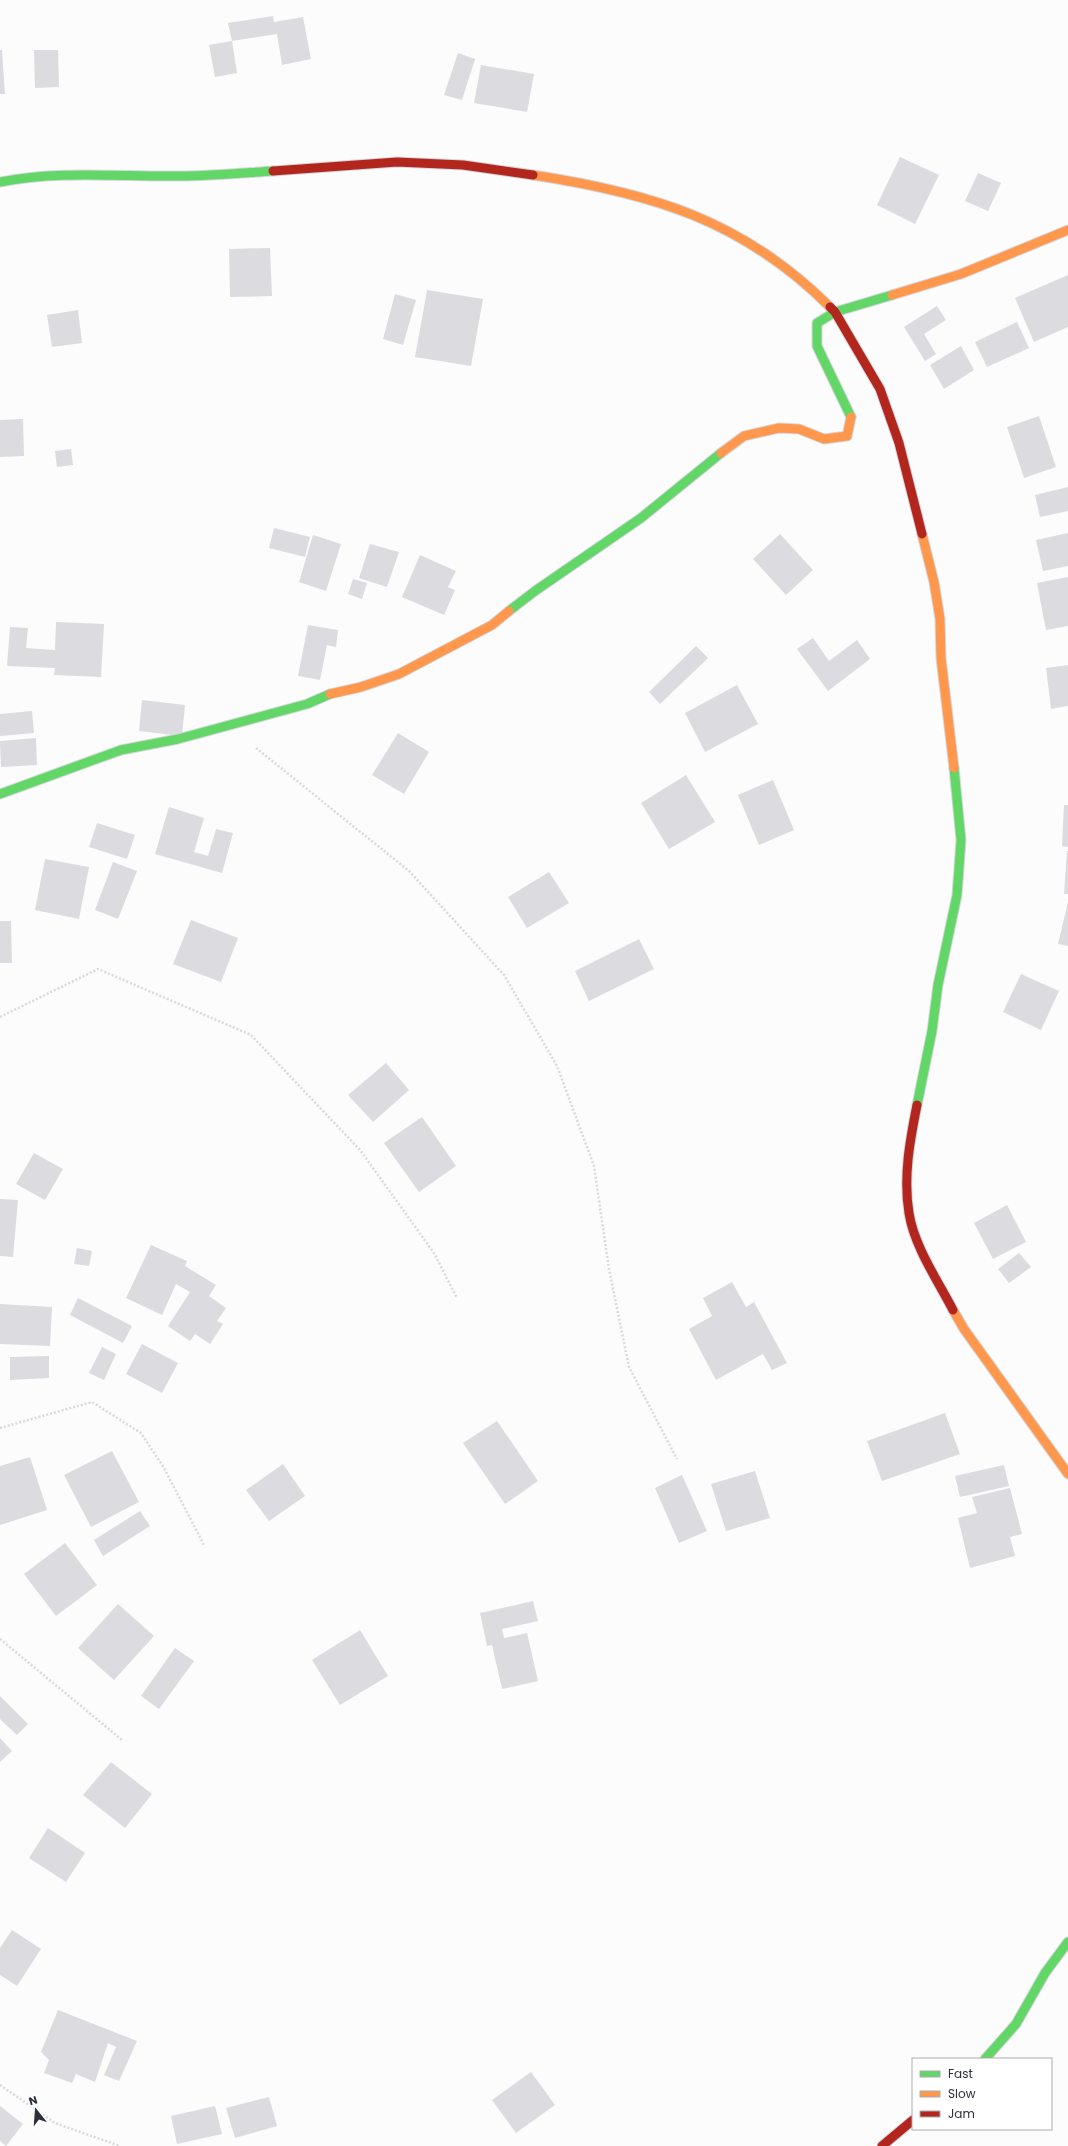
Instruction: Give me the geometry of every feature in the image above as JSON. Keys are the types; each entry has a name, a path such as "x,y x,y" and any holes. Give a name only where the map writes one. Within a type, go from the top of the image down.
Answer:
{"main road":[{"path":"0,182 29,176 66,174 182,176 294,170 397,162 463,166 556,179 640,197 678,208 720,226 777,260 811,288 835,312 880,389 899,443 934,582 940,619 941,658 952,731 961,840 957,895 938,985 932,1031 910,1142 907,1180 909,1214 924,1257 964,1329 1068,1474"},
{"path":"0,794 121,750 178,739 307,704 334,692 361,687 399,674 492,626 535,591 641,518 697,471 744,436 779,428 799,429 824,439 847,436 851,416 817,346 817,323 835,312 961,274 1068,230"},
{"path":"986,2058 1016,2024 1045,1973 1068,1942"},
{"path":"882,2146 912,2121"}],"path":[{"path":"228,725 409,871 504,975 556,1066 594,1166 609,1269 629,1367 677,1459"},
{"path":"0,1017 98,969 251,1035 360,1150 434,1253 457,1298"},
{"path":"0,1428 92,1402 141,1433 164,1468 204,1545"},
{"path":"0,1639 122,1740"},
{"path":"0,2085 55,2123 120,2146"}],"building":[{"path":"273,16 274,22 303,17 311,59 282,65 277,34 232,41 228,23"},
{"path":"232,41 237,73 215,77 209,45"},
{"path":"0,50 2,50 5,94 0,94"},
{"path":"34,50 58,50 59,87 35,88"},
{"path":"458,53 475,59 462,100 444,95"},
{"path":"481,65 534,74 527,112 474,103"},
{"path":"900,157 939,175 915,224 877,205"},
{"path":"978,173 1001,183 988,211 965,201"},
{"path":"270,248 272,296 230,297 229,249"},
{"path":"1068,275 1068,327 1034,342 1015,298"},
{"path":"427,290 483,299 471,366 415,357"},
{"path":"395,294 416,300 403,345 383,339"},
{"path":"937,306 946,320 924,334 936,354 925,361 904,327"},
{"path":"78,310 82,343 52,347 47,315"},
{"path":"1017,322 1029,348 987,367 975,342"},
{"path":"961,346 974,370 944,389 930,365"},
{"path":"1039,416 1056,467 1024,478 1007,427"},
{"path":"23,419 24,456 0,457 0,420"},
{"path":"71,449 73,465 57,467 55,451"},
{"path":"1068,487 1068,511 1040,517 1035,495"},
{"path":"274,528 310,537 305,557 269,548"},
{"path":"1068,533 1068,566 1043,571 1036,540"},
{"path":"780,534 813,570 786,595 753,559"},
{"path":"313,535 341,544 326,591 299,582"},
{"path":"370,544 399,552 387,587 359,578"},
{"path":"420,555 456,571 448,587 455,590 444,615 402,597"},
{"path":"1068,577 1068,626 1046,630 1037,583"},
{"path":"353,579 367,583 362,599 348,594"},
{"path":"56,622 104,624 101,677 54,675 55,668 7,666 10,627 28,628 26,648 55,650"},
{"path":"308,625 338,630 336,647 327,645 320,680 298,676"},
{"path":"813,638 829,661 857,640 870,659 828,691 797,649"},
{"path":"696,646 708,658 660,704 649,692"},
{"path":"1068,665 1068,706 1051,709 1046,668"},
{"path":"737,685 758,724 705,752 685,713"},
{"path":"142,700 185,705 182,736 139,731"},
{"path":"32,711 34,733 0,736 0,714"},
{"path":"398,733 429,752 404,794 372,775"},
{"path":"36,738 37,765 1,767 0,741"},
{"path":"686,775 715,822 669,849 641,803"},
{"path":"773,780 794,830 759,845 738,795"},
{"path":"1064,805 1068,805 1068,847 1062,846"},
{"path":"169,807 204,818 194,852 208,856 216,829 233,833 222,873 155,854"},
{"path":"97,823 135,835 127,859 89,847"},
{"path":"1067,851 1068,894 1064,894"},
{"path":"45,859 89,867 79,919 35,910"},
{"path":"113,862 137,871 118,919 95,910"},
{"path":"549,872 569,903 527,928 508,897"},
{"path":"1068,902 1068,946 1058,944"},
{"path":"191,920 238,938 221,982 173,964"},
{"path":"0,921 11,921 12,963 0,963"},
{"path":"639,939 654,969 589,1001 575,971"},
{"path":"1021,974 1059,991 1041,1030 1003,1012"},
{"path":"386,1063 409,1090 373,1122 348,1095"},
{"path":"422,1117 456,1166 419,1192 384,1143"},
{"path":"34,1153 63,1169 45,1200 16,1184"},
{"path":"0,1199 18,1200 13,1257 0,1256"},
{"path":"1007,1205 1026,1242 993,1259 974,1223"},
{"path":"151,1245 187,1261 185,1266 216,1285 209,1296 226,1308 217,1321 223,1324 210,1344 195,1334 190,1341 168,1326 190,1292 176,1284 162,1315 126,1298"},
{"path":"77,1248 92,1251 89,1266 74,1264"},
{"path":"1019,1253 1031,1267 1009,1283 998,1269"},
{"path":"732,1282 746,1307 754,1302 787,1363 772,1370 763,1354 716,1380 689,1329 712,1316 703,1298"},
{"path":"78,1298 132,1326 123,1343 70,1315"},
{"path":"0,1304 52,1307 50,1346 0,1344"},
{"path":"142,1344 178,1363 162,1393 126,1374"},
{"path":"102,1347 116,1354 104,1380 89,1373"},
{"path":"49,1356 49,1378 10,1380 10,1357"},
{"path":"945,1413 960,1454 882,1481 867,1441"},
{"path":"497,1421 538,1481 505,1504 463,1443"},
{"path":"112,1451 139,1502 91,1527 64,1475"},
{"path":"30,1457 47,1510 0,1525 0,1466"},
{"path":"283,1464 305,1496 269,1521 246,1490"},
{"path":"1004,1465 1009,1486 960,1497 955,1476"},
{"path":"755,1471 770,1518 726,1531 711,1484"},
{"path":"682,1475 707,1531 679,1543 655,1488"},
{"path":"1010,1488 1022,1534 1010,1537 1015,1556 970,1568 958,1518 977,1513 972,1497"},
{"path":"140,1511 150,1526 103,1556 94,1540"},
{"path":"65,1543 97,1585 56,1616 24,1574"},
{"path":"533,1601 538,1621 502,1629 504,1638 527,1633 538,1681 502,1689 492,1645 487,1646 480,1613"},
{"path":"118,1604 154,1636 114,1680 78,1648"},
{"path":"360,1630 388,1676 340,1705 312,1660"},
{"path":"175,1648 194,1661 159,1709 141,1696"},
{"path":"0,1696 28,1724 17,1735 0,1719"},
{"path":"0,1738 12,1751 0,1762"},
{"path":"111,1762 152,1794 125,1828 83,1795"},
{"path":"48,1828 85,1853 66,1882 29,1858"},
{"path":"12,1930 41,1949 17,1986 0,1975 0,1948"},
{"path":"58,2010 137,2041 119,2081 104,2075 116,2047 108,2043 95,2082 76,2074 72,2083 44,2073 49,2060 41,2052"},
{"path":"531,2072 555,2105 516,2133 492,2100"},
{"path":"269,2097 277,2126 235,2138 226,2108"},
{"path":"0,2106 23,2124 6,2146 0,2141"},
{"path":"215,2106 222,2134 177,2144 171,2116"}],"traffic: fast":[{"path":"0,182 23,178 68,175 193,176 273,171"},
{"path":"851,417 817,346 817,323 835,312 892,295"},
{"path":"509,611 535,591 641,518 721,453"},
{"path":"0,794 121,750 178,739 307,704 330,694"},
{"path":"917,1105 932,1031 938,985 957,895 961,840 954,768"},
{"path":"986,2058 1016,2024 1045,1973 1068,1942"}],"traffic: slow":[{"path":"533,175 617,191 656,202 693,215 729,232 763,252 797,277 830,307"},
{"path":"892,295 961,274 1068,230"},
{"path":"721,453 744,436 779,428 799,429 824,439 847,436 851,417"},
{"path":"922,534 934,582 940,619 941,658 954,768"},
{"path":"330,694 361,687 399,674 492,625 509,611"},
{"path":"953,1310 964,1329 1068,1474"}],"traffic: jam":[{"path":"273,171 397,162 463,165 533,175"},
{"path":"830,307 835,312 880,389 899,443 922,534"},
{"path":"917,1105 907,1172 907,1199 909,1213 921,1251 953,1310"},
{"path":"882,2146 912,2121"}]}
